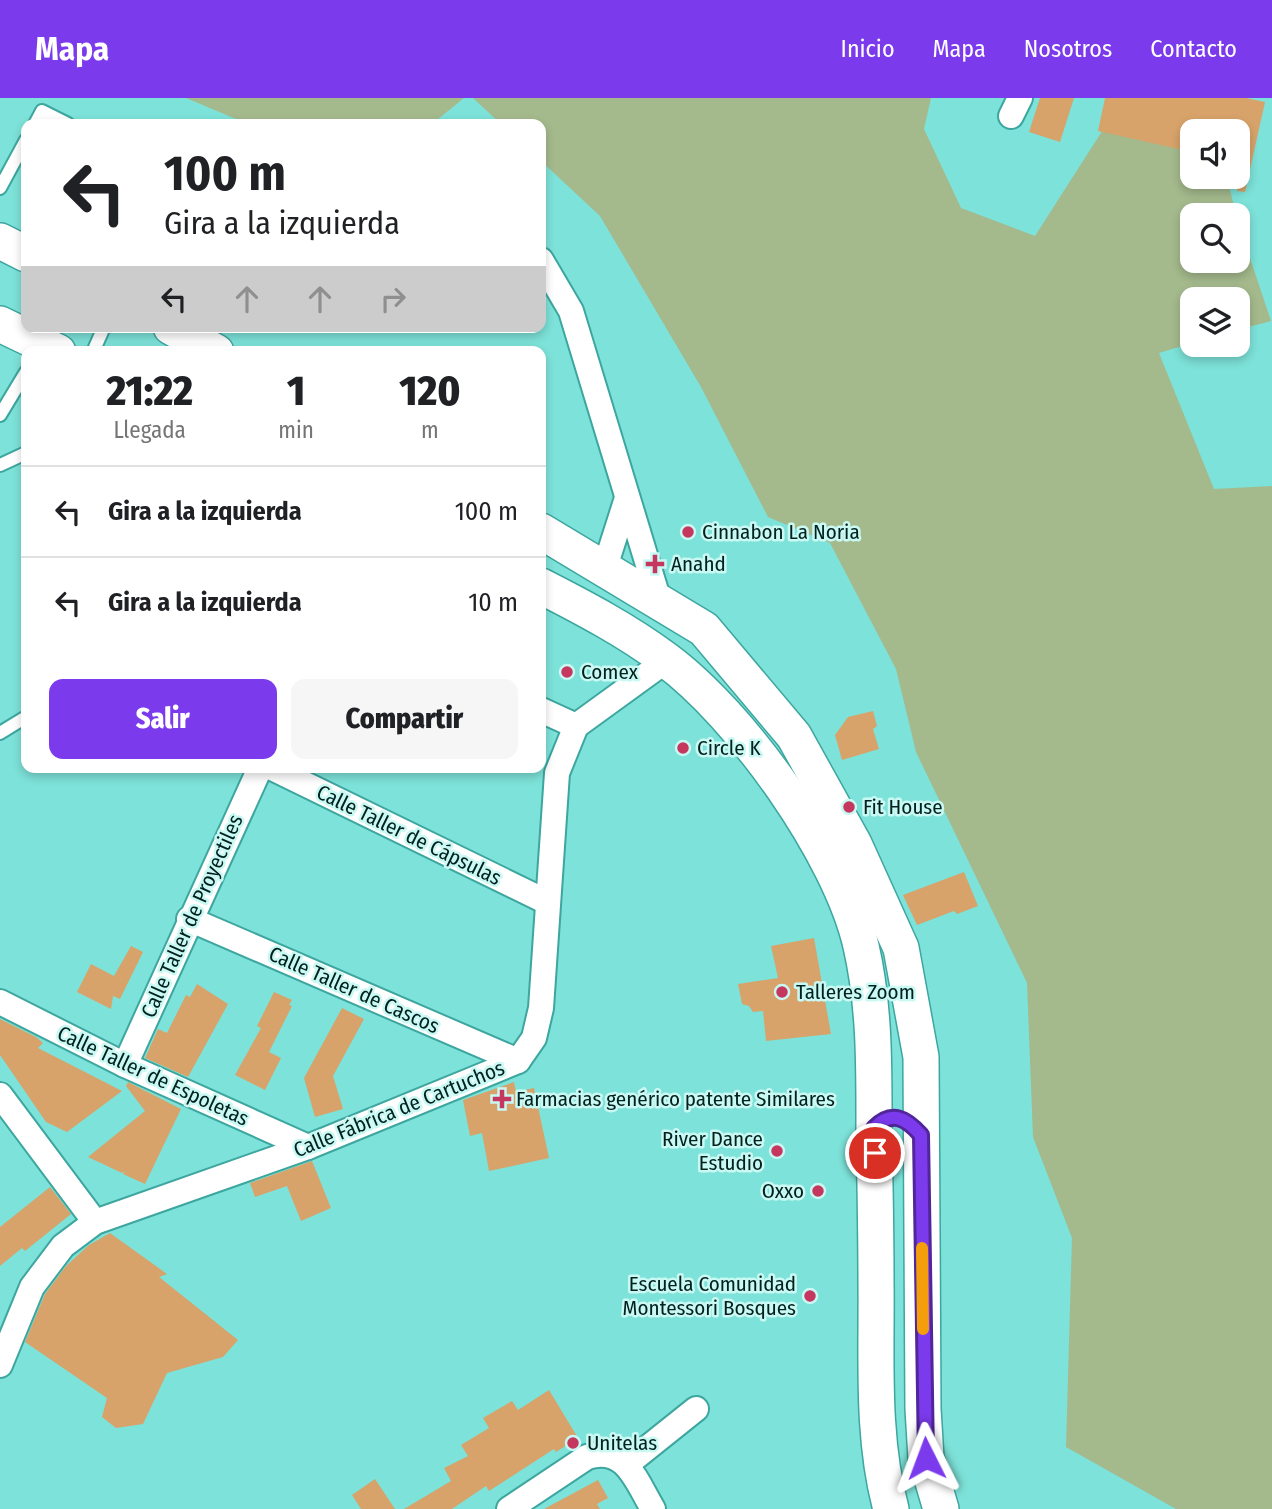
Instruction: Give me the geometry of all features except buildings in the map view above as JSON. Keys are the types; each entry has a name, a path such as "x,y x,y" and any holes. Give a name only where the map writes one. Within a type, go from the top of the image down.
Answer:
{"main road":[{"path":"0,241 21,252"},
{"path":"0,324 35,346"},
{"path":"182,333 205,346"},
{"path":"546,534 704,629 794,736 841,820 901,948 921,1075 926,1458 941,1509"},
{"path":"546,589 608,620 667,660 718,706 752,747 828,864 847,903 860,944 869,988 876,1078 874,1128 878,1420 891,1509"},
{"path":"876,1078 884,1091 897,1097 909,1094 921,1075"},
{"path":"874,1128 883,1118 899,1117 908,1121 921,1135"}],"street":[{"path":"546,269 570,311 659,601"},
{"path":"605,567 627,498"},
{"path":"546,712 576,726 667,660"},
{"name":"Calle Fábrica de Cartuchos","path":"2,1349 32,1287 63,1246 95,1222 308,1147 517,1061 534,1038 541,1008 557,774 576,726"},
{"name":"Calle Taller de Proyectiles","path":"125,1065 258,773"},
{"name":"Calle Taller de Cápsulas","path":"282,773 547,902"},
{"name":"Calle Taller de Cascos","path":"190,919 517,1061"},
{"name":"Calle Taller de Espoletas","path":"0,1002 125,1065 308,1147"},
{"path":"0,1095 95,1222"},
{"path":"626,1465 696,1409"},
{"path":"509,1509 587,1457 601,1453 615,1455 626,1465 653,1509"}],"lane":[{"path":"38,119 42,111 58,119"},
{"path":"0,188 21,149"},
{"path":"0,415 21,384"},
{"path":"0,465 21,455"},
{"path":"0,733 21,720"}],"green space":[{"path":"186,98 464,98 438,119 236,119"},
{"path":"473,98 931,98 924,129 961,208 1035,236 1115,111 1213,119 1180,119 1180,189 1230,189 1233,203 1180,203 1180,273 1250,273 1250,258 1271,321 1250,327 1250,287 1180,287 1180,347 1159,353 1214,489 1272,486 1272,1509 1176,1509 1066,1447 1072,1238 1033,1137 1027,983 916,752 896,669 830,543 768,517 701,387 600,216 546,166 546,119 496,119"}],"slow traffic":[{"path":"922,1248 923,1329"}],"place":[{"name":"Cinnabon La Noria","path":"688,532"},
{"name":"Anahd","path":"655,564"},
{"name":"Comex","path":"567,672"},
{"name":"Circle K","path":"683,748"},
{"name":"Fit House","path":"849,807"},
{"name":"Talleres Zoom","path":"782,992"},
{"name":"Farmacias genérico patente Similares","path":"502,1099"},
{"name":"River Dance Estudio","path":"777,1151"},
{"name":"Oxxo","path":"818,1191"},
{"name":"Escuela Comunidad Montessori Bosques","path":"810,1296"},
{"name":"Unitelas","path":"573,1443"}],"route":[{"path":"875,1153 874,1128 883,1118 899,1117 908,1121 921,1135 923,1409 926,1458"}]}
